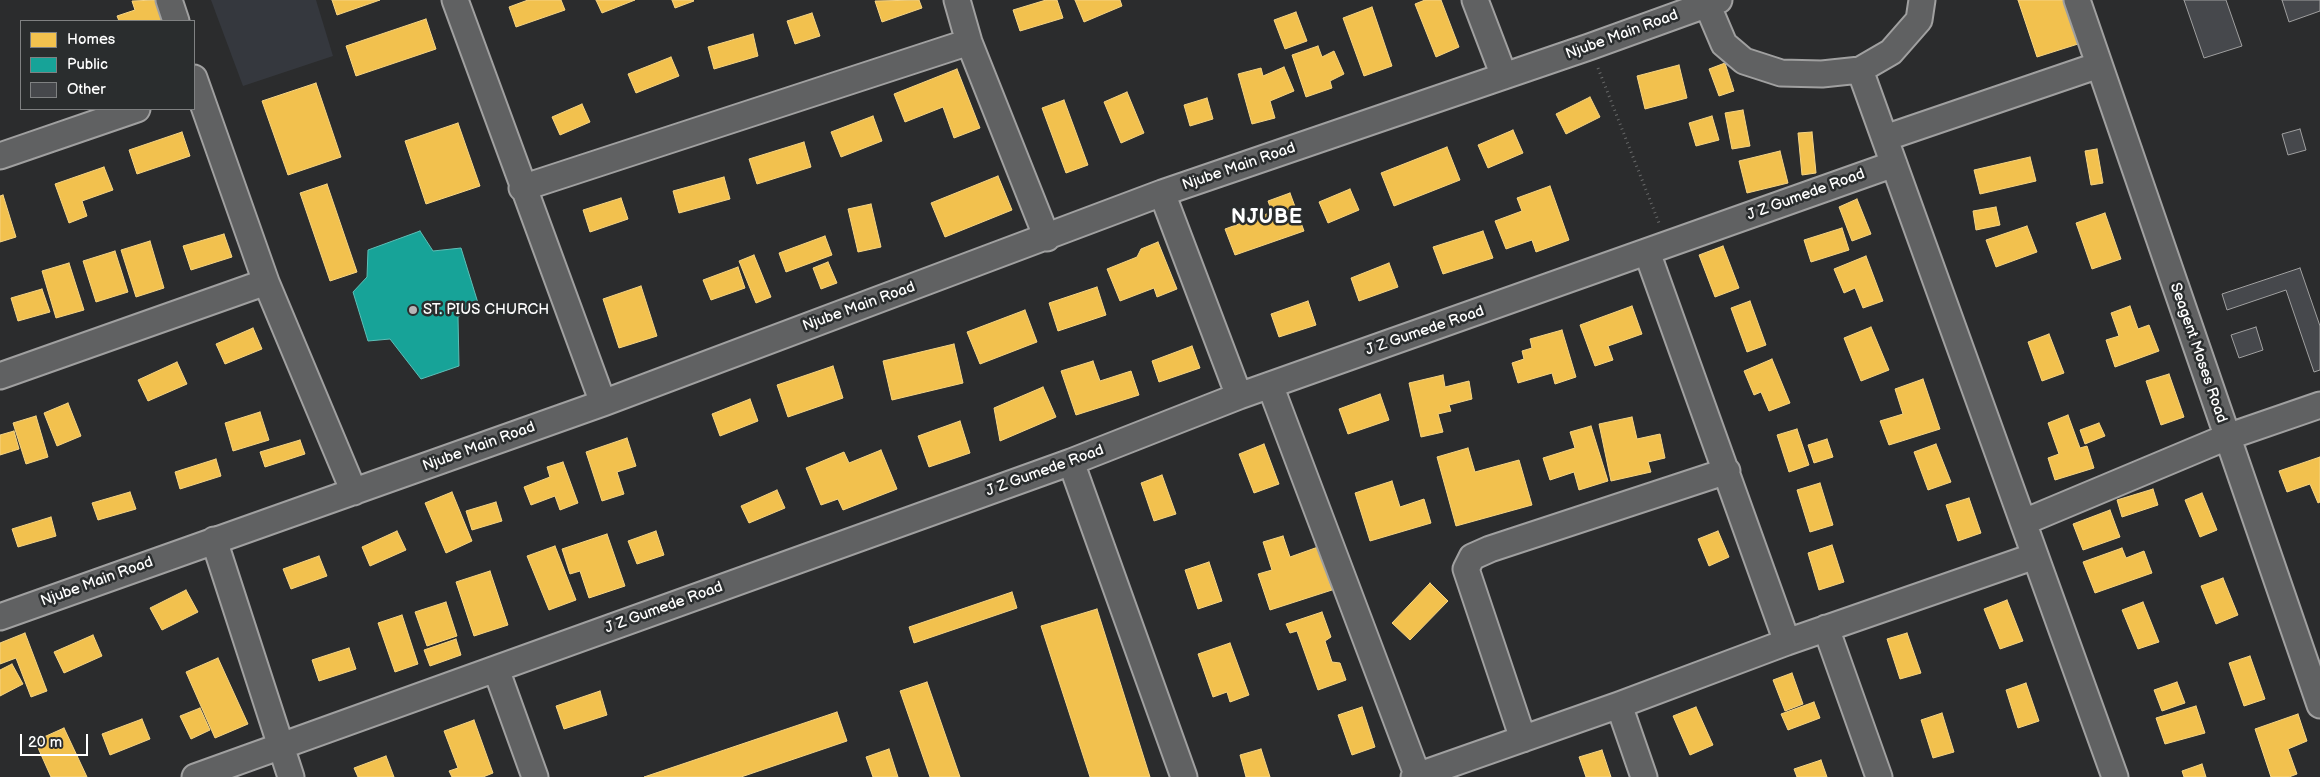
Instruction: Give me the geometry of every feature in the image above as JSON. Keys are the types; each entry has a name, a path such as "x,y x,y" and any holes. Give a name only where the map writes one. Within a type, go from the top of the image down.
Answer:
{"street":[{"path":"169,0 176,20"},
{"path":"455,0 522,188 603,403"},
{"path":"957,0 969,42 1047,238"},
{"path":"1475,0 1504,76"},
{"path":"1713,2 1724,44 1744,61 1781,73 1822,74 1860,70 1892,52 1919,20 1922,0"},
{"name":"Seagent Moses Road","path":"2077,0 2227,437 2315,680 2320,705"},
{"name":"Njube Main Road","path":"0,617 603,403 1047,238 1162,193 1589,47 1713,2"},
{"path":"522,188 969,42"},
{"path":"1885,138 2099,65"},
{"path":"1860,70 2115,777"},
{"path":"195,85 266,282 354,492"},
{"path":"0,156 134,110"},
{"name":"J Z Gumede Road","path":"195,777 1071,462 1239,396 1894,164"},
{"path":"1162,193 1239,396"},
{"path":"1657,249 1727,471 1787,642"},
{"path":"0,376 266,282"},
{"path":"1270,386 1416,777 1619,705 1826,628 2035,556"},
{"path":"2024,522 2227,437 2320,405"},
{"path":"1071,462 1184,777"},
{"path":"1523,739 1466,569 1472,557 1490,549 1727,471"},
{"path":"214,540 291,777"},
{"path":"1826,628 1879,777"},
{"path":"496,669 535,777"},
{"path":"1619,705 1644,777"}],"path":[{"path":"1589,47 1657,249"}],"shaded area":[{"path":"211,0 316,0 333,56 243,86"}],"building: Homes":[{"path":"155,0 162,20 119,20 117,16 135,10 132,1"},
{"path":"332,0 380,0 337,15"},
{"path":"528,0 561,0 565,10 516,27 509,7"},
{"path":"596,0 635,0 602,13"},
{"path":"672,0 693,0 694,1 675,8"},
{"path":"919,0 922,8 882,22 875,1"},
{"path":"1046,0 1057,0 1063,18 1020,31 1013,10"},
{"path":"1075,0 1120,0 1122,6 1084,22"},
{"path":"1425,0 1441,0 1459,47 1436,57 1415,4"},
{"path":"2018,0 2063,0 2078,44 2037,57"},
{"path":"1372,7 1392,66 1364,76 1343,18"},
{"path":"1296,12 1307,41 1285,49 1274,20"},
{"path":"812,13 820,36 795,44 787,21"},
{"path":"426,19 436,49 356,76 346,46"},
{"path":"753,34 758,56 714,69 708,47"},
{"path":"1318,46 1322,57 1334,51 1344,74 1330,81 1332,88 1306,97 1292,55"},
{"path":"671,57 679,76 636,93 628,74"},
{"path":"1725,63 1734,91 1719,96 1709,69"},
{"path":"1679,65 1687,98 1645,109 1637,76"},
{"path":"1284,67 1294,91 1270,101 1275,118 1252,124 1238,74 1261,68 1263,76"},
{"path":"957,69 980,128 954,138 943,107 905,122 894,94"},
{"path":"316,83 341,157 288,175 262,101"},
{"path":"1127,92 1144,133 1121,143 1104,102"},
{"path":"1590,97 1600,117 1566,134 1556,114"},
{"path":"1207,98 1213,119 1190,126 1184,105"},
{"path":"1064,100 1088,165 1066,173 1042,108"},
{"path":"582,104 590,122 560,135 552,117"},
{"path":"1743,110 1750,146 1732,149 1725,113"},
{"path":"873,116 882,141 841,157 831,132"},
{"path":"1712,116 1719,140 1696,146 1689,123"},
{"path":"458,123 480,186 426,204 405,141"},
{"path":"1513,130 1523,153 1488,168 1478,145"},
{"path":"182,132 190,156 137,174 129,150"},
{"path":"1812,132 1816,173 1802,175 1798,133"},
{"path":"804,142 811,167 757,184 749,159"},
{"path":"1447,147 1460,180 1394,206 1381,173"},
{"path":"2097,149 2103,183 2091,185 2085,151"},
{"path":"1780,151 1788,183 1747,193 1739,161"},
{"path":"2030,157 2036,181 1980,194 1974,170"},
{"path":"104,167 113,190 82,201 87,216 69,223 55,184"},
{"path":"998,176 1012,210 945,237 931,203"},
{"path":"724,177 730,199 679,213 673,191"},
{"path":"327,184 357,272 330,281 300,193"},
{"path":"1550,186 1569,240 1536,252 1532,240 1506,249 1495,221 1522,211 1517,198"},
{"path":"1350,189 1359,210 1328,223 1319,202"},
{"path":"1290,193 1304,231 1235,255 1225,229 1272,212 1268,201"},
{"path":"3,195 16,237 0,242 0,196"},
{"path":"621,198 628,219 590,232 583,210"},
{"path":"1857,199 1871,234 1852,241 1839,207"},
{"path":"871,204 881,247 858,252 848,209"},
{"path":"1996,207 2000,225 1976,230 1973,211"},
{"path":"2105,213 2121,259 2092,269 2076,223"},
{"path":"2027,226 2037,252 1996,267 1986,240"},
{"path":"1842,228 1849,250 1811,262 1804,240"},
{"path":"1483,231 1493,258 1443,274 1433,247"},
{"path":"224,234 232,257 191,270 183,246"},
{"path":"825,236 832,255 786,272 779,253"},
{"path":"150,241 164,288 136,297 121,250"},
{"path":"1158,242 1177,289 1157,297 1154,288 1120,301 1107,269 1137,257 1141,249"},
{"path":"1723,246 1739,288 1715,297 1699,255"},
{"path":"115,251 128,292 96,302 83,261"},
{"path":"754,255 771,297 756,303 739,261"},
{"path":"1866,256 1883,301 1863,308 1855,288 1844,293 1834,269"},
{"path":"828,262 837,283 821,289 813,268"},
{"path":"69,263 84,310 56,318 42,271"},
{"path":"1389,263 1398,287 1359,301 1351,278"},
{"path":"738,267 745,288 711,300 703,280"},
{"path":"641,286 657,336 619,348 603,299"},
{"path":"1097,287 1106,315 1058,331 1049,303"},
{"path":"42,289 50,312 18,321 11,298"},
{"path":"1308,301 1316,325 1279,337 1271,314"},
{"path":"1750,301 1766,345 1747,352 1731,308"},
{"path":"1632,306 1642,334 1608,346 1613,360 1595,366 1580,325"},
{"path":"2130,306 2138,329 2149,325 2159,351 2115,367 2106,340 2119,336 2111,313"},
{"path":"1025,310 1037,342 980,364 967,332"},
{"path":"1871,327 1889,370 1861,381 1844,338"},
{"path":"253,328 262,349 225,364 216,344"},
{"path":"1562,330 1576,377 1555,384 1552,373 1518,383 1512,363 1524,359 1522,351 1532,348 1530,339"},
{"path":"2049,334 2064,373 2042,381 2028,342"},
{"path":"954,344 963,383 892,400 883,361"},
{"path":"1192,346 1200,368 1159,382 1152,361"},
{"path":"1772,359 1790,403 1769,411 1761,392 1754,395 1744,371"},
{"path":"1093,361 1100,381 1131,371 1139,395 1076,415 1061,371"},
{"path":"177,362 187,384 148,401 138,380"},
{"path":"833,366 843,398 788,417 777,385"},
{"path":"2169,374 2184,417 2161,425 2146,381"},
{"path":"1443,375 1445,387 1469,381 1472,399 1449,405 1451,411 1438,414 1443,432 1421,437 1409,383"},
{"path":"1923,379 1940,429 1889,445 1880,421 1903,414 1895,389"},
{"path":"1043,387 1056,417 1000,441 994,408"},
{"path":"1380,394 1389,420 1348,434 1339,409"},
{"path":"750,399 758,421 720,436 712,414"},
{"path":"68,403 81,436 57,446 44,413"},
{"path":"260,412 269,440 233,451 225,423"},
{"path":"2068,415 2080,448 2087,446 2094,468 2055,480 2048,458 2059,454 2048,423"},
{"path":"36,416 48,457 26,464 13,423"},
{"path":"1632,417 1637,439 1660,434 1665,458 1648,462 1651,472 1611,481 1599,424"},
{"path":"960,421 970,453 929,467 918,436"},
{"path":"2099,423 2105,436 2085,444 2080,430"},
{"path":"1591,426 1608,481 1579,490 1574,472 1550,480 1543,458 1575,448 1570,432"},
{"path":"1797,429 1809,465 1789,472 1777,435"},
{"path":"14,431 19,449 0,455 0,435"},
{"path":"627,438 636,466 617,472 624,494 602,501 586,452"},
{"path":"1827,439 1833,457 1814,463 1808,445"},
{"path":"300,440 305,454 265,467 260,452"},
{"path":"1264,444 1279,484 1254,493 1239,454"},
{"path":"1936,444 1951,482 1928,490 1914,452"},
{"path":"1468,448 1475,472 1519,460 1532,505 1456,526 1437,457"},
{"path":"881,450 897,489 843,510 838,499 821,505 806,468 844,452 849,463"},
{"path":"2320,457 2320,502 2318,503 2310,484 2287,492 2279,471"},
{"path":"216,459 221,476 180,489 175,472"},
{"path":"563,462 578,503 560,510 555,496 531,505 524,487 550,477 547,467"},
{"path":"1162,475 1176,514 1154,521 1141,483"},
{"path":"1392,481 1400,507 1424,499 1431,523 1370,541 1355,493"},
{"path":"1820,483 1833,525 1810,532 1797,490"},
{"path":"2153,489 2158,505 2122,517 2117,500"},
{"path":"777,490 785,508 749,523 741,506"},
{"path":"130,492 136,509 98,520 92,503"},
{"path":"452,492 472,541 446,553 425,503"},
{"path":"2202,493 2217,530 2200,537 2185,500"},
{"path":"1969,498 1981,533 1958,541 1946,505"},
{"path":"496,502 502,521 472,530 466,511"},
{"path":"2110,510 2120,537 2083,550 2073,524"},
{"path":"51,517 56,536 18,547 12,529"},
{"path":"397,531 406,550 370,566 362,547"},
{"path":"656,531 664,555 637,564 628,541"},
{"path":"1718,531 1729,557 1709,566 1698,539"},
{"path":"607,534 625,586 589,598 580,571 570,574 562,549"},
{"path":"1283,536 1290,557 1318,547 1332,590 1270,610 1258,574 1272,570 1263,542"},
{"path":"1832,545 1844,582 1819,590 1808,553"},
{"path":"555,546 576,600 549,610 527,556"},
{"path":"2122,548 2126,558 2144,551 2152,573 2095,593 2083,562"},
{"path":"319,556 327,576 291,589 283,569"},
{"path":"1209,562 1222,601 1198,609 1185,570"},
{"path":"490,571 508,625 474,636 456,582"},
{"path":"2223,578 2238,615 2216,624 2201,586"},
{"path":"1430,583 1448,601 1410,640 1392,623"},
{"path":"186,590 198,612 162,630 150,608"},
{"path":"1012,592 1017,608 914,643 909,627"},
{"path":"2007,600 2023,641 2000,649 1984,609"},
{"path":"446,602 457,636 427,646 415,612"},
{"path":"2143,602 2159,642 2138,649 2122,610"},
{"path":"1097,609 1150,777 1090,777 1041,626"},
{"path":"1322,612 1331,637 1325,641 1332,662 1340,663 1346,680 1318,690 1297,631 1290,633 1286,624"},
{"path":"402,615 418,664 395,672 378,623"},
{"path":"25,633 47,691 31,697 16,658 0,664 0,643"},
{"path":"1907,633 1921,673 1900,679 1887,639"},
{"path":"93,635 102,656 64,673 54,652"},
{"path":"456,639 461,655 430,666 424,650"},
{"path":"1230,643 1249,695 1230,702 1227,692 1213,697 1198,654"},
{"path":"349,648 356,669 319,681 312,660"},
{"path":"2250,656 2265,699 2244,706 2229,663"},
{"path":"218,658 248,724 215,738 186,672"},
{"path":"12,664 23,684 0,696 0,670"},
{"path":"1792,673 1803,704 1785,711 1773,680"},
{"path":"927,682 960,777 930,777 900,691"},
{"path":"2177,682 2185,703 2162,711 2154,690"},
{"path":"2026,683 2039,721 2018,728 2006,690"},
{"path":"600,691 607,715 564,729 556,706"},
{"path":"1814,702 1820,718 1788,730 1781,714"},
{"path":"2196,706 2205,733 2165,744 2156,718"},
{"path":"1362,707 1375,747 1352,755 1338,715"},
{"path":"1696,707 1713,745 1690,755 1673,716"},
{"path":"200,708 210,730 191,739 180,716"},
{"path":"837,712 847,741 741,777 644,777"},
{"path":"1942,713 1954,752 1933,758 1921,720"},
{"path":"2298,714 2307,741 2288,749 2297,774 2289,777 2271,777 2255,729"},
{"path":"142,719 150,739 110,755 102,734"},
{"path":"474,720 493,773 483,777 452,777 449,771 458,768 444,731"},
{"path":"64,728 87,777 51,777 35,741"},
{"path":"889,749 898,777 873,777 866,757"},
{"path":"1261,749 1270,777 1246,777 1240,755"},
{"path":"1602,750 1611,777 1586,777 1579,757"},
{"path":"386,756 394,777 358,777 354,768"},
{"path":"1821,760 1827,777 1797,777 1794,769"},
{"path":"2202,764 2206,777 2184,777 2182,771"}],"building: Public":[{"name":"ST. PIUS CHURCH","path":"420,231 433,251 461,248 478,303 458,317 459,366 421,379 390,339 368,341 353,292 367,277 368,250"}],"building: Other":[{"path":"2184,0 2226,0 2242,46 2204,58"},
{"path":"2282,0 2320,0 2320,11 2289,22"},
{"path":"2300,129 2306,150 2288,155 2282,134"},
{"path":"2300,268 2320,326 2320,370 2314,372 2286,290 2227,310 2222,294"},
{"path":"2256,327 2263,350 2239,358 2231,335"}],"place":[{"name":"ST. PIUS CHURCH","path":"413,310"}],"district":[{"name":"NJUBE","path":"1267,218"}]}
